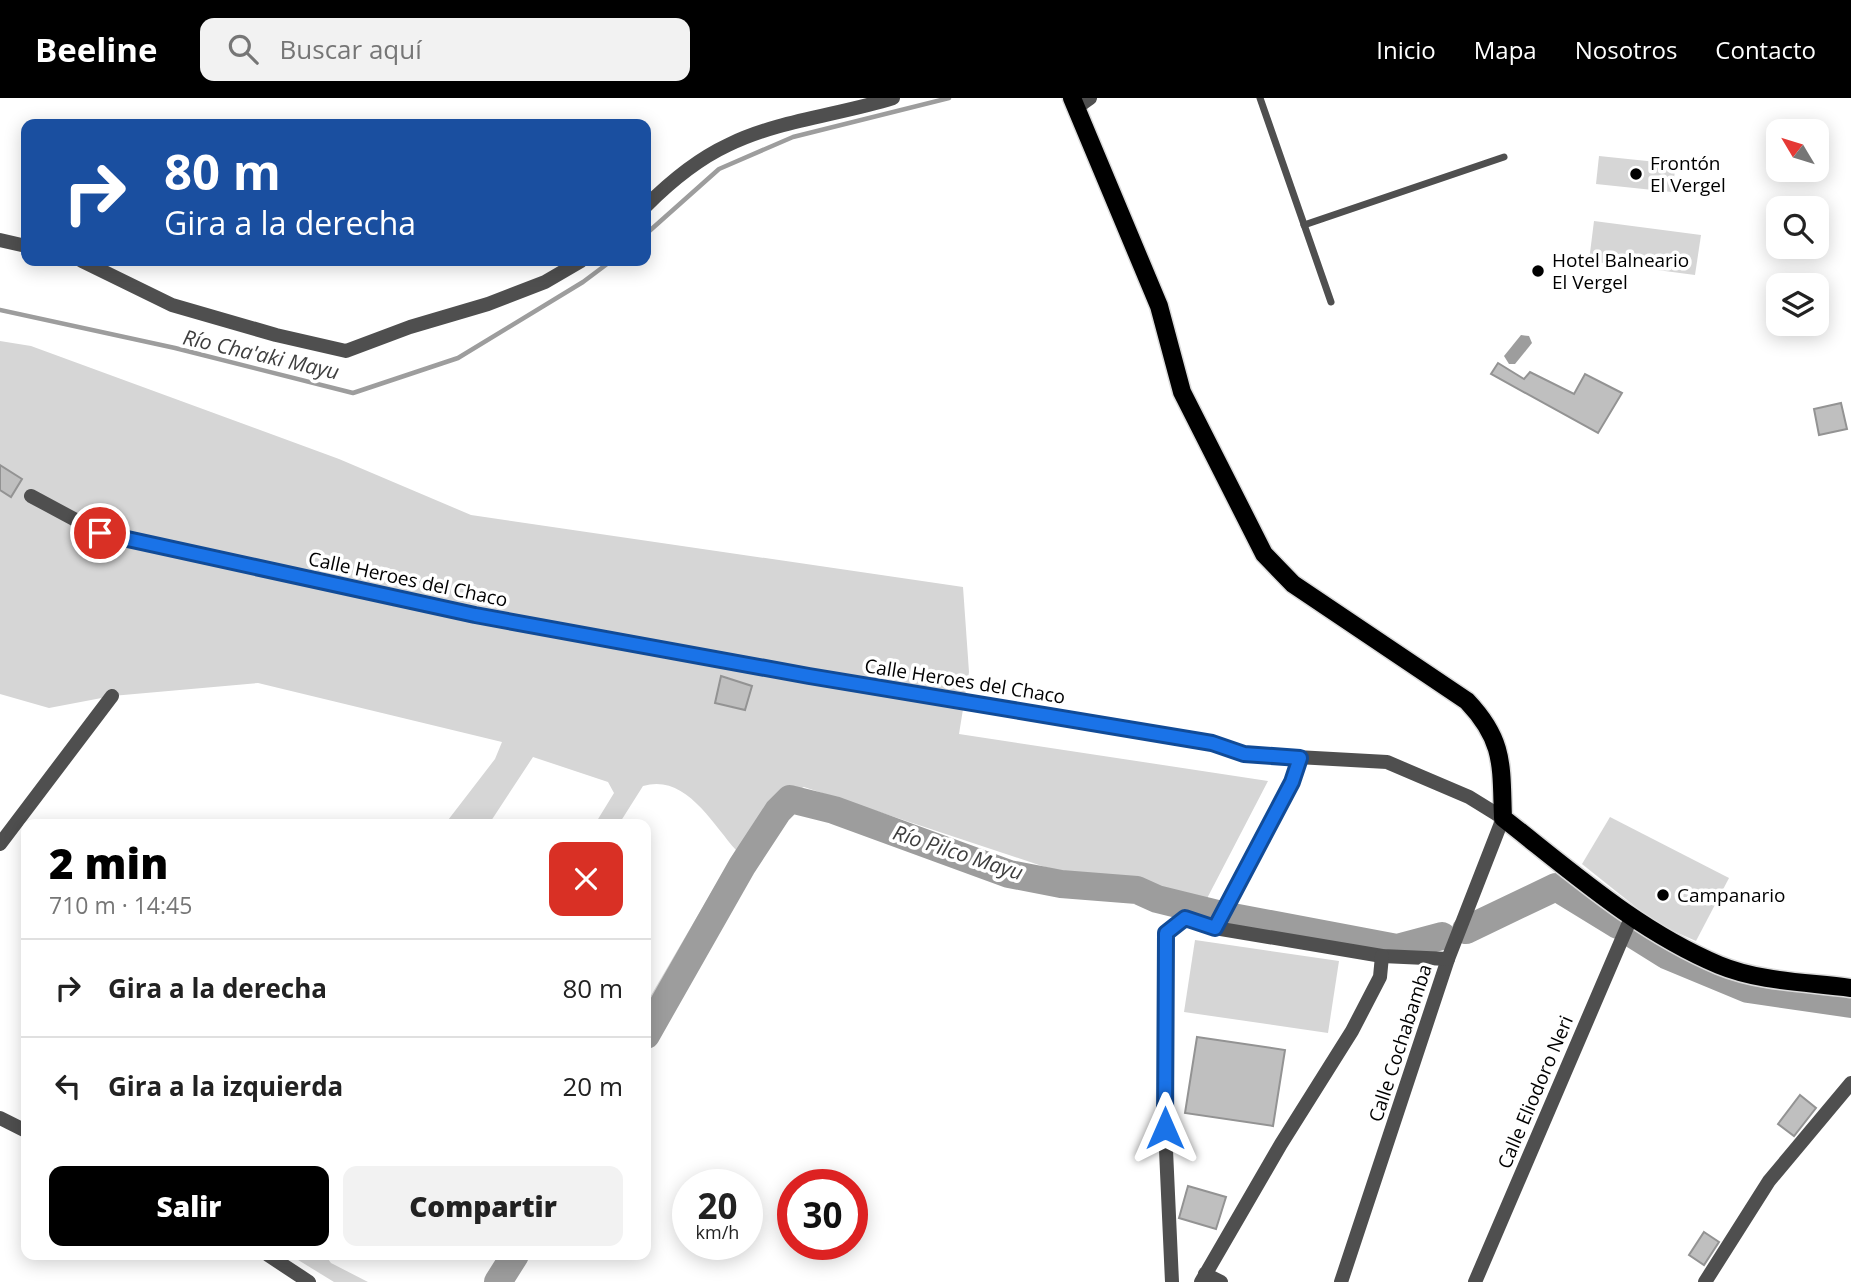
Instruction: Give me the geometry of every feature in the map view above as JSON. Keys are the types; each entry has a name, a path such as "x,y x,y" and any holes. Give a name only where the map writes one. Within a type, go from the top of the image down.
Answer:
{"main road":[{"path":"1080,101 1159,306 1182,392 1264,554 1293,584 1381,646 1439,680 1467,701 1488,723 1498,746 1503,818"},
{"name":"Calle Heroes del Chaco","path":"1503,818 1631,918 1721,966 1762,977 1851,988"}],"street":[{"path":"651,201 666,187 727,145 817,116 893,98"},
{"path":"0,240 21,245"},
{"path":"92,266 172,305 276,335 346,351 410,327 488,304 545,282 572,266"},
{"name":"Calle Heroes del Chaco","path":"31,496 100,533 475,615 823,679 1212,743 1244,754 1387,762 1469,797 1503,818"},
{"path":"0,844 112,696"},
{"name":"Calle Cochabamba","path":"1341,1282 1448,959 1503,818"},
{"path":"1172,1282 1165,1128 1166,933 1185,918 1215,928 1382,956 1448,959"},
{"name":"Calle Eliodoro Neri","path":"1475,1282 1631,918"},
{"path":"1221,1282 1203,1278 1352,1031 1380,978 1382,956"},
{"path":"1704,1282 1769,1181 1851,1083"},
{"path":"0,1118 21,1128"},
{"path":"276,1260 309,1282"}],"lane":[{"path":"1261,98 1331,302"},
{"path":"1304,225 1504,157"},
{"path":"1215,928 1292,782 1300,758"}],"shaded area":[{"name":"Frontón El Vergel","path":"1599,156 1676,164 1672,192 1596,184"},
{"path":"1594,221 1701,235 1695,275 1589,261"},
{"path":"1521,335 1529,336 1532,343 1515,364 1509,364 1504,356"},
{"path":"0,341 31,346 339,459 471,515 963,587 969,672 959,734 1268,781 1201,910 1042,866 804,787 791,792 742,866 651,1026 651,995 736,850 707,814 685,793 658,784 643,786 622,819 598,819 614,793 608,782 533,757 492,819 449,819 495,759 502,742 258,683 112,696 49,708 0,694"},
{"path":"1610,817 1729,878 1696,941 1657,924 1582,864"},
{"path":"1195,940 1339,961 1328,1033 1184,1012"},
{"path":"298,1260 329,1260 368,1282 334,1282"}],"building":[{"path":"1498,363 1524,379 1530,372 1574,394 1585,374 1622,393 1598,433 1491,374"},
{"path":"1841,403 1847,429 1819,435 1814,409"},
{"path":"0,465 22,479 11,497 0,490"},
{"path":"721,676 752,686 745,710 715,703"},
{"path":"1197,1037 1285,1050 1273,1126 1185,1113"},
{"path":"1800,1095 1816,1108 1794,1136 1778,1124"},
{"path":"1188,1186 1226,1197 1216,1229 1179,1218"},
{"path":"1704,1232 1719,1242 1704,1265 1689,1255"}],"waterway":[{"name":"Río Cha'aki Mayu","path":"651,230 719,169 793,137 949,98"},
{"name":"Río Cha'aki Mayu","path":"0,310 175,348 353,393 458,358 583,282 604,266"},
{"name":"Río Pilco Mayu","path":"651,1026 742,866 778,811 790,799 834,810 1009,874 1061,884 1137,890 1157,899 1222,915 1397,948 1442,936"},
{"path":"1466,930 1556,887 1618,925"},
{"path":"1634,935 1666,955 1748,989 1851,1004"},
{"name":"Río Pilco Mayu","path":"498,1282 512,1260"}],"place":[{"name":"Frontón El Vergel","path":"1636,174"},
{"name":"Hotel Balneario El Vergel","path":"1538,271"},
{"name":"Campanario","path":"1663,895"}],"route":[{"path":"100,533 475,615 809,676 1212,743 1244,754 1300,758 1292,782 1215,928 1185,918 1166,933 1165,1128"}]}
